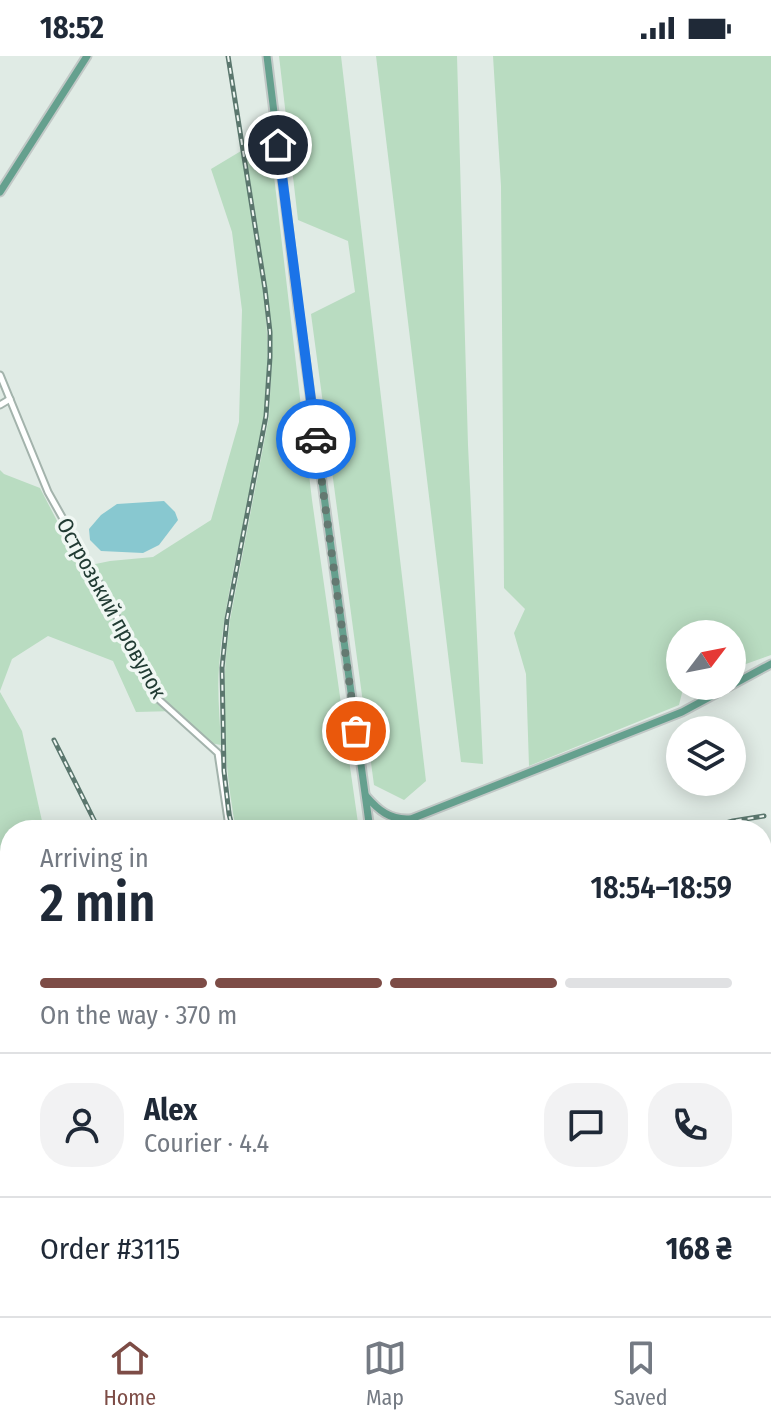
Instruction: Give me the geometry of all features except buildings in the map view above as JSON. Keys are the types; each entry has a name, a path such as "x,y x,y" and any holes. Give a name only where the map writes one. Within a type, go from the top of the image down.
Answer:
{"main road":[{"path":"0,192 87,56"},
{"path":"267,56 369,820"},
{"path":"410,820 682,712 771,664"},
{"path":"365,795 385,814 403,819 415,818"}],"street":[{"name":"Острозький провулок","path":"0,375 48,492 107,597 156,697 218,753 228,820"},
{"path":"0,405 10,399"}],"green space":[{"path":"279,56 341,56 426,781 404,800 374,785 311,314 355,292 348,241 298,220"},
{"path":"376,56 457,56 468,445 483,764 461,762"},
{"path":"493,56 771,56 771,655 746,664 746,620 666,620 666,700 680,700 679,705 529,766 526,674 514,633 525,609 504,588 501,186"},
{"path":"258,137 270,142 312,500 358,820 234,820 224,725 227,646 269,416 272,356 267,288 245,150"},
{"path":"241,151 263,283 267,383 259,447 222,636 218,686 221,745 210,743 175,711 136,712 113,661 48,636 12,659 0,691 0,470 40,488 81,567 153,557 211,520 239,422 242,310 232,232 211,169"},
{"path":"0,692 22,731 42,820 0,820"}],"water":[{"path":"164,501 178,520 159,545 143,553 101,551 90,540 89,529 101,515 117,504"}],"railway":[{"path":"228,56 270,332 266,416 227,619 222,668 224,771 230,820"},
{"path":"54,740 94,820"},
{"path":"739,820 764,816"}],"way so far":[{"path":"316,439 356,731"}],"route":[{"path":"278,145 316,439"}]}
